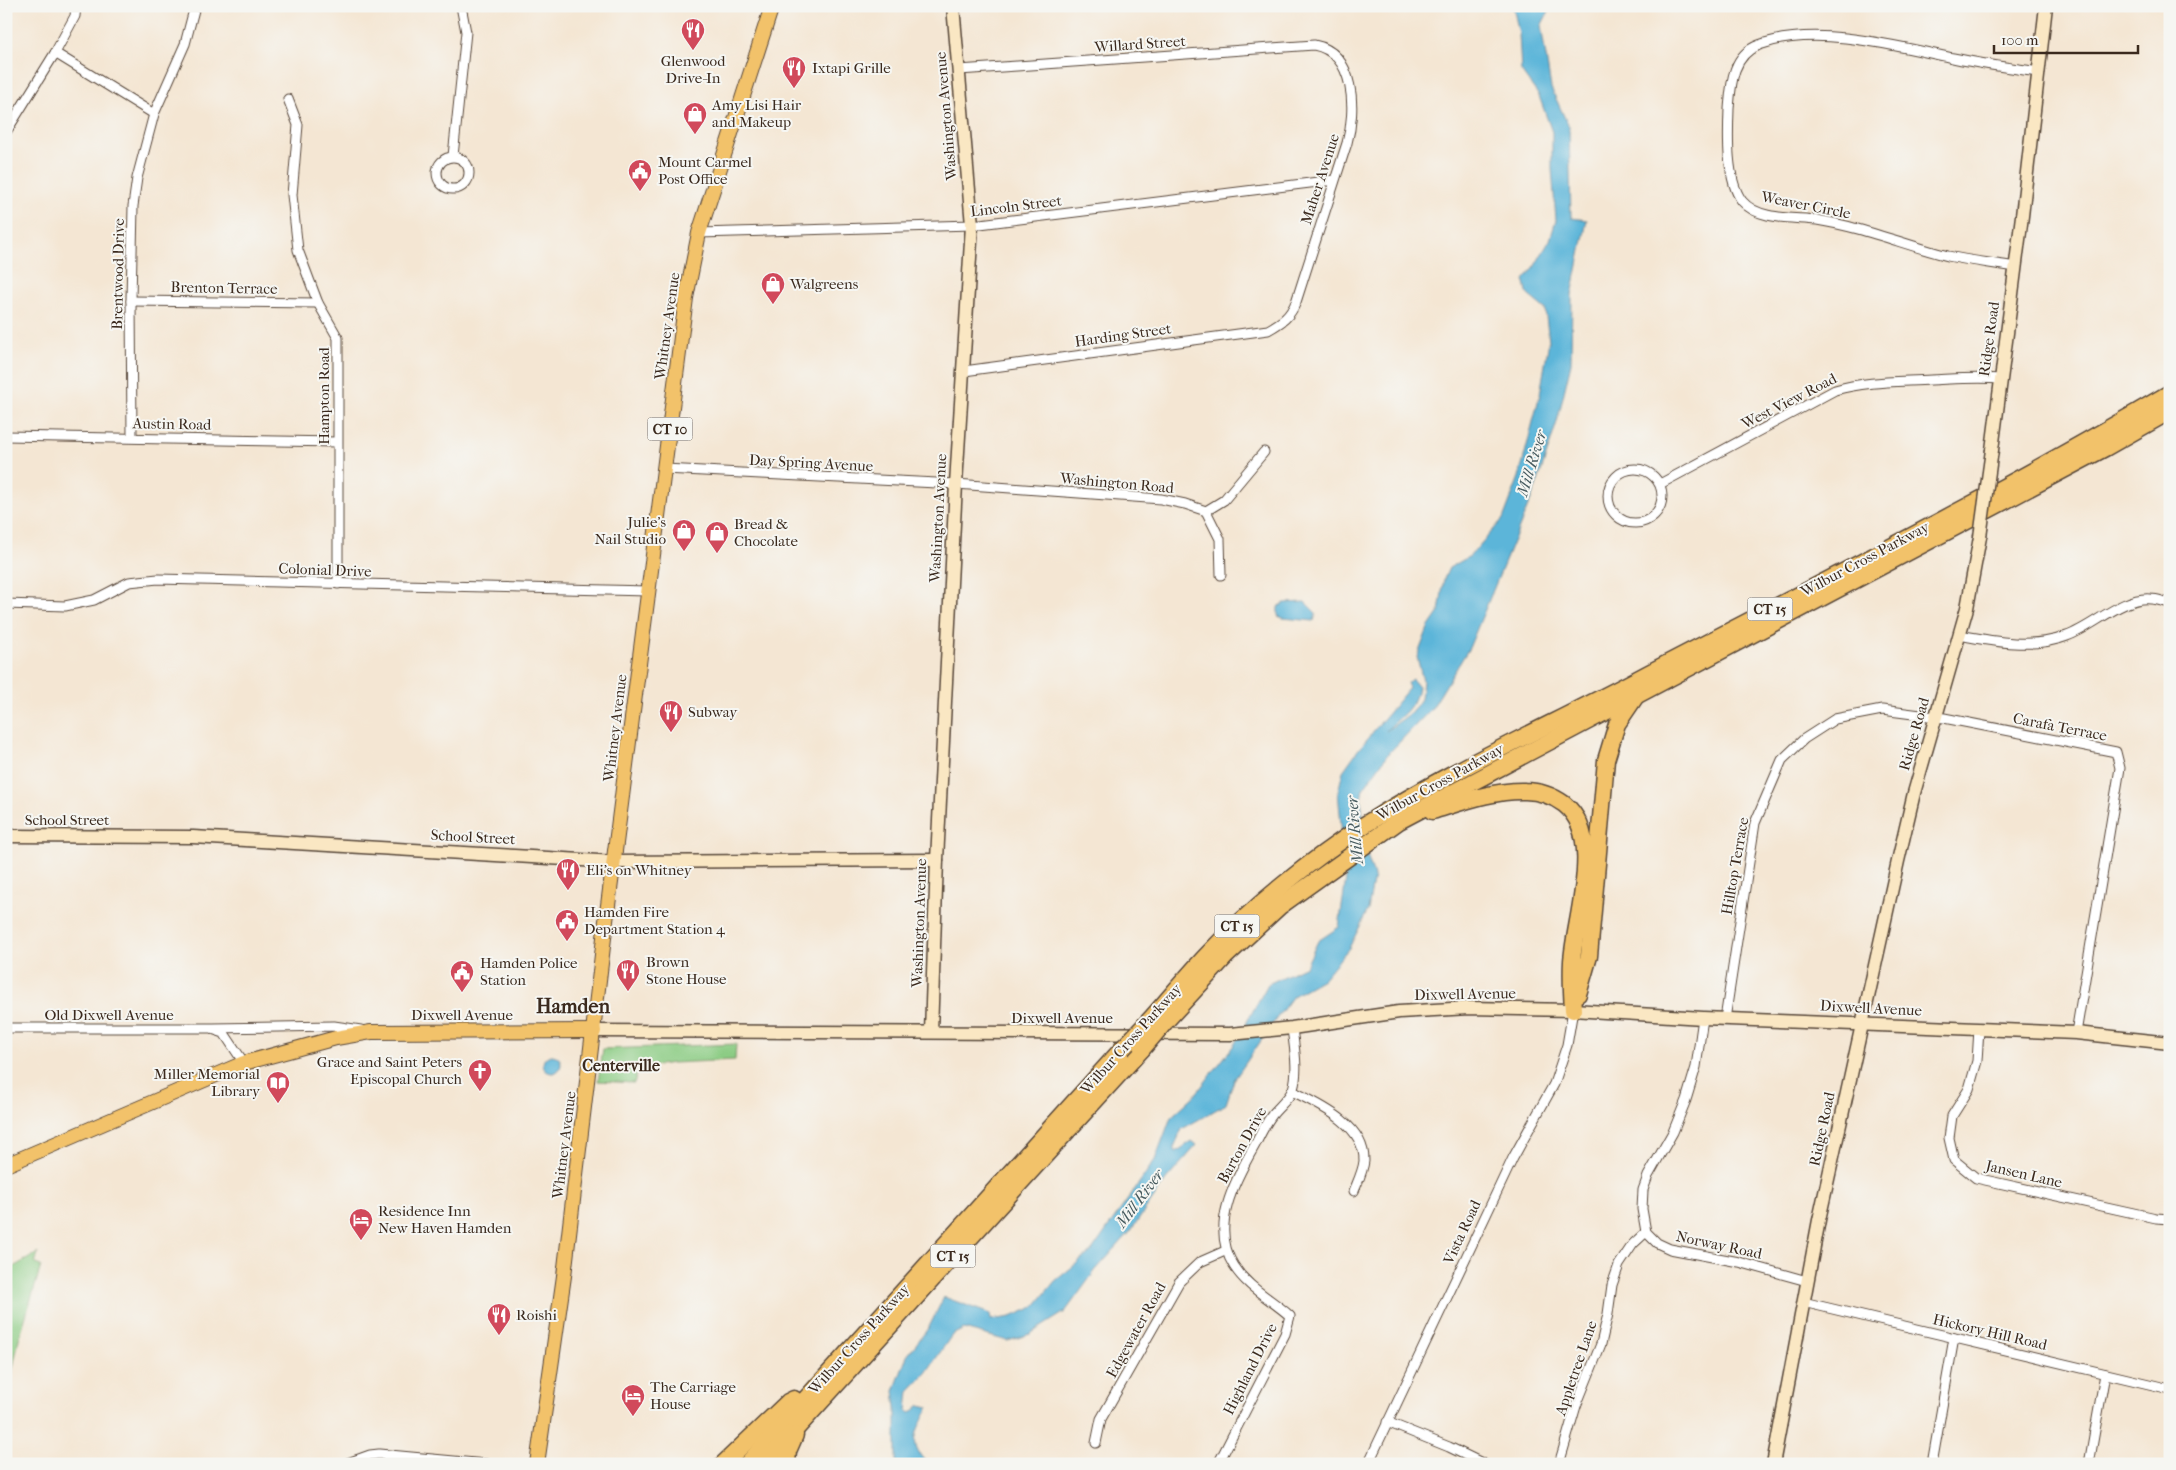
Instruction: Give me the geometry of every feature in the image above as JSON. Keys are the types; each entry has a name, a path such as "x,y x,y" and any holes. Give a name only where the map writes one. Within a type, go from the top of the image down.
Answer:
{"highway":[{"name":"Wilbur Cross Parkway","path":"747,1464 1208,954 1258,906 1340,842 1368,823 1477,760 1628,684 2054,459 2170,393"},
{"name":"Wilbur Cross Parkway","path":"764,1464 1225,957 1280,906 1399,820 1638,692 2104,448 2170,411"},
{"path":"1573,1010 1589,956 1606,760 1617,724 1638,692"},
{"path":"1399,820 1470,800 1526,791 1553,796 1570,809 1582,827 1585,870 1572,961 1573,1010"},
{"path":"723,1464 788,1402 816,1386"},
{"path":"788,1464 788,1451 806,1418"}],"main road":[{"name":"Whitney Avenue","path":"537,1464 564,1276 686,298 699,233 772,6"},
{"name":"Washington Avenue","path":"931,1032 937,860 956,484 972,225 953,6"},
{"name":"Ridge Road","path":"1773,1464 1807,1281 1906,825 1971,593 2016,266 2046,6"},
{"name":"School Street","path":"6,836 193,837 615,862 937,860"},
{"name":"Dixwell Avenue","path":"6,1165 244,1063 336,1038 371,1032 1237,1033 1292,1028 1399,1012 1433,1009 1573,1010 1703,1018 2076,1033 2170,1043"}],"street":[{"path":"7,127 55,53 75,16 76,6"},
{"name":"Brentwood Drive","path":"132,437 130,301 133,206 137,178 154,114 185,44 195,6"},
{"path":"453,156 466,32 461,6"},
{"name":"Weaver Circle","path":"2016,266 1949,256 1853,228 1820,221 1765,214 1752,209 1742,201 1735,189 1731,172 1728,119 1730,88 1738,61 1747,52 1759,45 1775,41 1817,37 1852,39 1994,66 2039,72"},
{"name":"Willard Street","path":"958,70 1292,45 1324,47"},
{"name":"Maher Avenue","path":"1284,321 1296,302 1350,132 1351,111 1348,76 1344,65 1337,56 1324,47"},
{"path":"55,53 154,114"},
{"name":"Hampton Road","path":"288,100 298,125 292,195 298,250 318,303 338,338 338,584"},
{"name":"Lincoln Street","path":"699,233 972,225 1334,180"},
{"name":"Brenton Terrace","path":"130,301 318,303"},
{"name":"Harding Street","path":"964,371 1268,330 1284,321"},
{"name":"West View Road","path":"1660,484 1835,390 1855,384 1979,378 2000,379"},
{"name":"Austin Road","path":"6,436 337,442"},
{"path":"1221,575 1220,539 1206,511 1224,500 1264,452"},
{"name":"Day Spring Avenue","path":"665,469 956,484"},
{"path":"1632,469 1649,472 1660,484 1662,492 1661,507 1657,513 1644,523 1625,522 1613,513 1609,506 1608,498 1612,482 1624,471 1632,469"},
{"name":"Washington Road","path":"956,484 1161,499 1206,511"},
{"name":"Colonial Drive","path":"6,604 66,606 94,600 129,582 158,579 648,591"},
{"path":"1960,635 1998,642 2044,641 2067,636 2127,604 2150,598 2170,604"},
{"name":"Carafa Terrace","path":"1835,719 1882,710 1935,717 2116,752 2120,768 2076,1033"},
{"name":"Hilltop Terrace","path":"1725,1019 1754,823 1782,760 1804,739 1835,719"},
{"name":"Vista Road","path":"1368,1464 1512,1158 1554,1084 1567,1045 1573,1010"},
{"path":"1646,1232 1642,1209 1643,1190 1648,1176 1673,1132 1686,1100 1696,1066 1703,1018"},
{"name":"Old Dixwell Avenue","path":"6,1028 334,1026 371,1032"},
{"path":"212,1028 224,1033 244,1063"},
{"path":"1292,1028 1295,1079 1292,1091 1349,1125 1362,1145 1364,1160 1362,1172 1354,1191"},
{"name":"Jansen Lane","path":"1979,1029 1977,1061 1969,1089 1952,1116 1949,1138 1954,1160 1976,1178 2156,1218 2170,1219"},
{"name":"Barton Drive","path":"1225,1250 1225,1210 1233,1186 1271,1116 1292,1091"},
{"name":"Norway Road","path":"1646,1232 1657,1243 1670,1250 1739,1262 1807,1281"},
{"name":"Appletree Lane","path":"1559,1464 1576,1406 1601,1344 1612,1285 1619,1265 1633,1244 1646,1232"},
{"name":"Edgewater Road","path":"1096,1443 1102,1419 1178,1282 1200,1262 1225,1250"},
{"name":"Highland Drive","path":"1218,1464 1285,1334 1290,1316 1246,1281 1234,1267 1225,1250"},
{"name":"Hickory Hill Road","path":"1803,1302 2170,1389"},
{"path":"1932,1464 1954,1338"},
{"path":"2089,1464 2104,1374"},
{"path":"1387,1422 1449,1447 1484,1464"},
{"path":"345,1464 370,1455 392,1460 486,1464"}],"green space":[{"path":"736,1044 735,1060 673,1063 639,1068 634,1083 598,1081 603,1049"},
{"path":"38,1253 35,1264 41,1266 19,1339 11,1377 6,1382 6,1271"}],"water":[{"name":"Mill River","path":"1513,6 1550,6 1541,26 1551,88 1569,127 1571,218 1587,220 1572,295 1571,363 1557,422 1536,487 1469,648 1432,708 1388,754 1363,789 1361,799 1368,858 1374,876 1368,910 1349,948 1323,979 1293,996 1276,1019 1234,1080 1226,1104 1182,1129 1174,1147 1176,1152 1192,1141 1197,1145 1166,1180 1130,1232 1095,1271 1065,1312 1030,1334 1008,1341 964,1329 952,1335 926,1373 909,1391 907,1411 911,1413 920,1405 929,1407 917,1432 916,1444 917,1450 923,1459 931,1464 896,1464 896,1407 894,1391 907,1356 929,1327 944,1297 990,1314 991,1320 1011,1317 1034,1307 1055,1281 1092,1251 1155,1160 1171,1117 1195,1095 1234,1045 1268,984 1306,966 1318,941 1339,927 1346,879 1338,792 1343,771 1409,688 1407,683 1412,679 1418,686 1411,706 1386,731 1411,713 1421,699 1423,681 1417,657 1428,628 1439,612 1444,579 1449,568 1470,556 1503,519 1519,477 1540,394 1549,341 1545,309 1528,295 1524,280 1533,269 1550,240 1556,220 1552,169 1552,132 1539,96 1521,71 1519,34"},
{"path":"1305,602 1316,613 1314,621 1278,616 1278,607 1285,603"},
{"path":"552,1055 558,1058 561,1064 558,1070 552,1073 546,1070 543,1064 546,1058"}],"place":[{"name":"Glenwood Drive-In","path":"693,51"},
{"name":"Ixtapi Grille","path":"794,89"},
{"name":"Amy Lisi Hair and Makeup","path":"695,135"},
{"name":"Mount Carmel Post Office","path":"640,192"},
{"name":"Walgreens","path":"773,305"},
{"name":"Julie's Nail Studio","path":"684,552"},
{"name":"Bread & Chocolate","path":"717,554"},
{"name":"Subway","path":"671,733"},
{"name":"Eli's on Whitney","path":"568,891"},
{"name":"Hamden Fire Department Station 4","path":"567,942"},
{"name":"Brown Stone House","path":"628,992"},
{"name":"Hamden Police Station","path":"462,993"},
{"name":"Grace and Saint Peters Episcopal Church","path":"480,1092"},
{"name":"Miller Memorial Library","path":"278,1104"},
{"name":"Residence Inn New Haven Hamden","path":"361,1241"},
{"name":"Roishi","path":"499,1336"},
{"name":"The Carriage House","path":"633,1417"}],"district":[{"name":"Hamden","path":"573,1006"},
{"name":"Centerville","path":"621,1065"}]}
